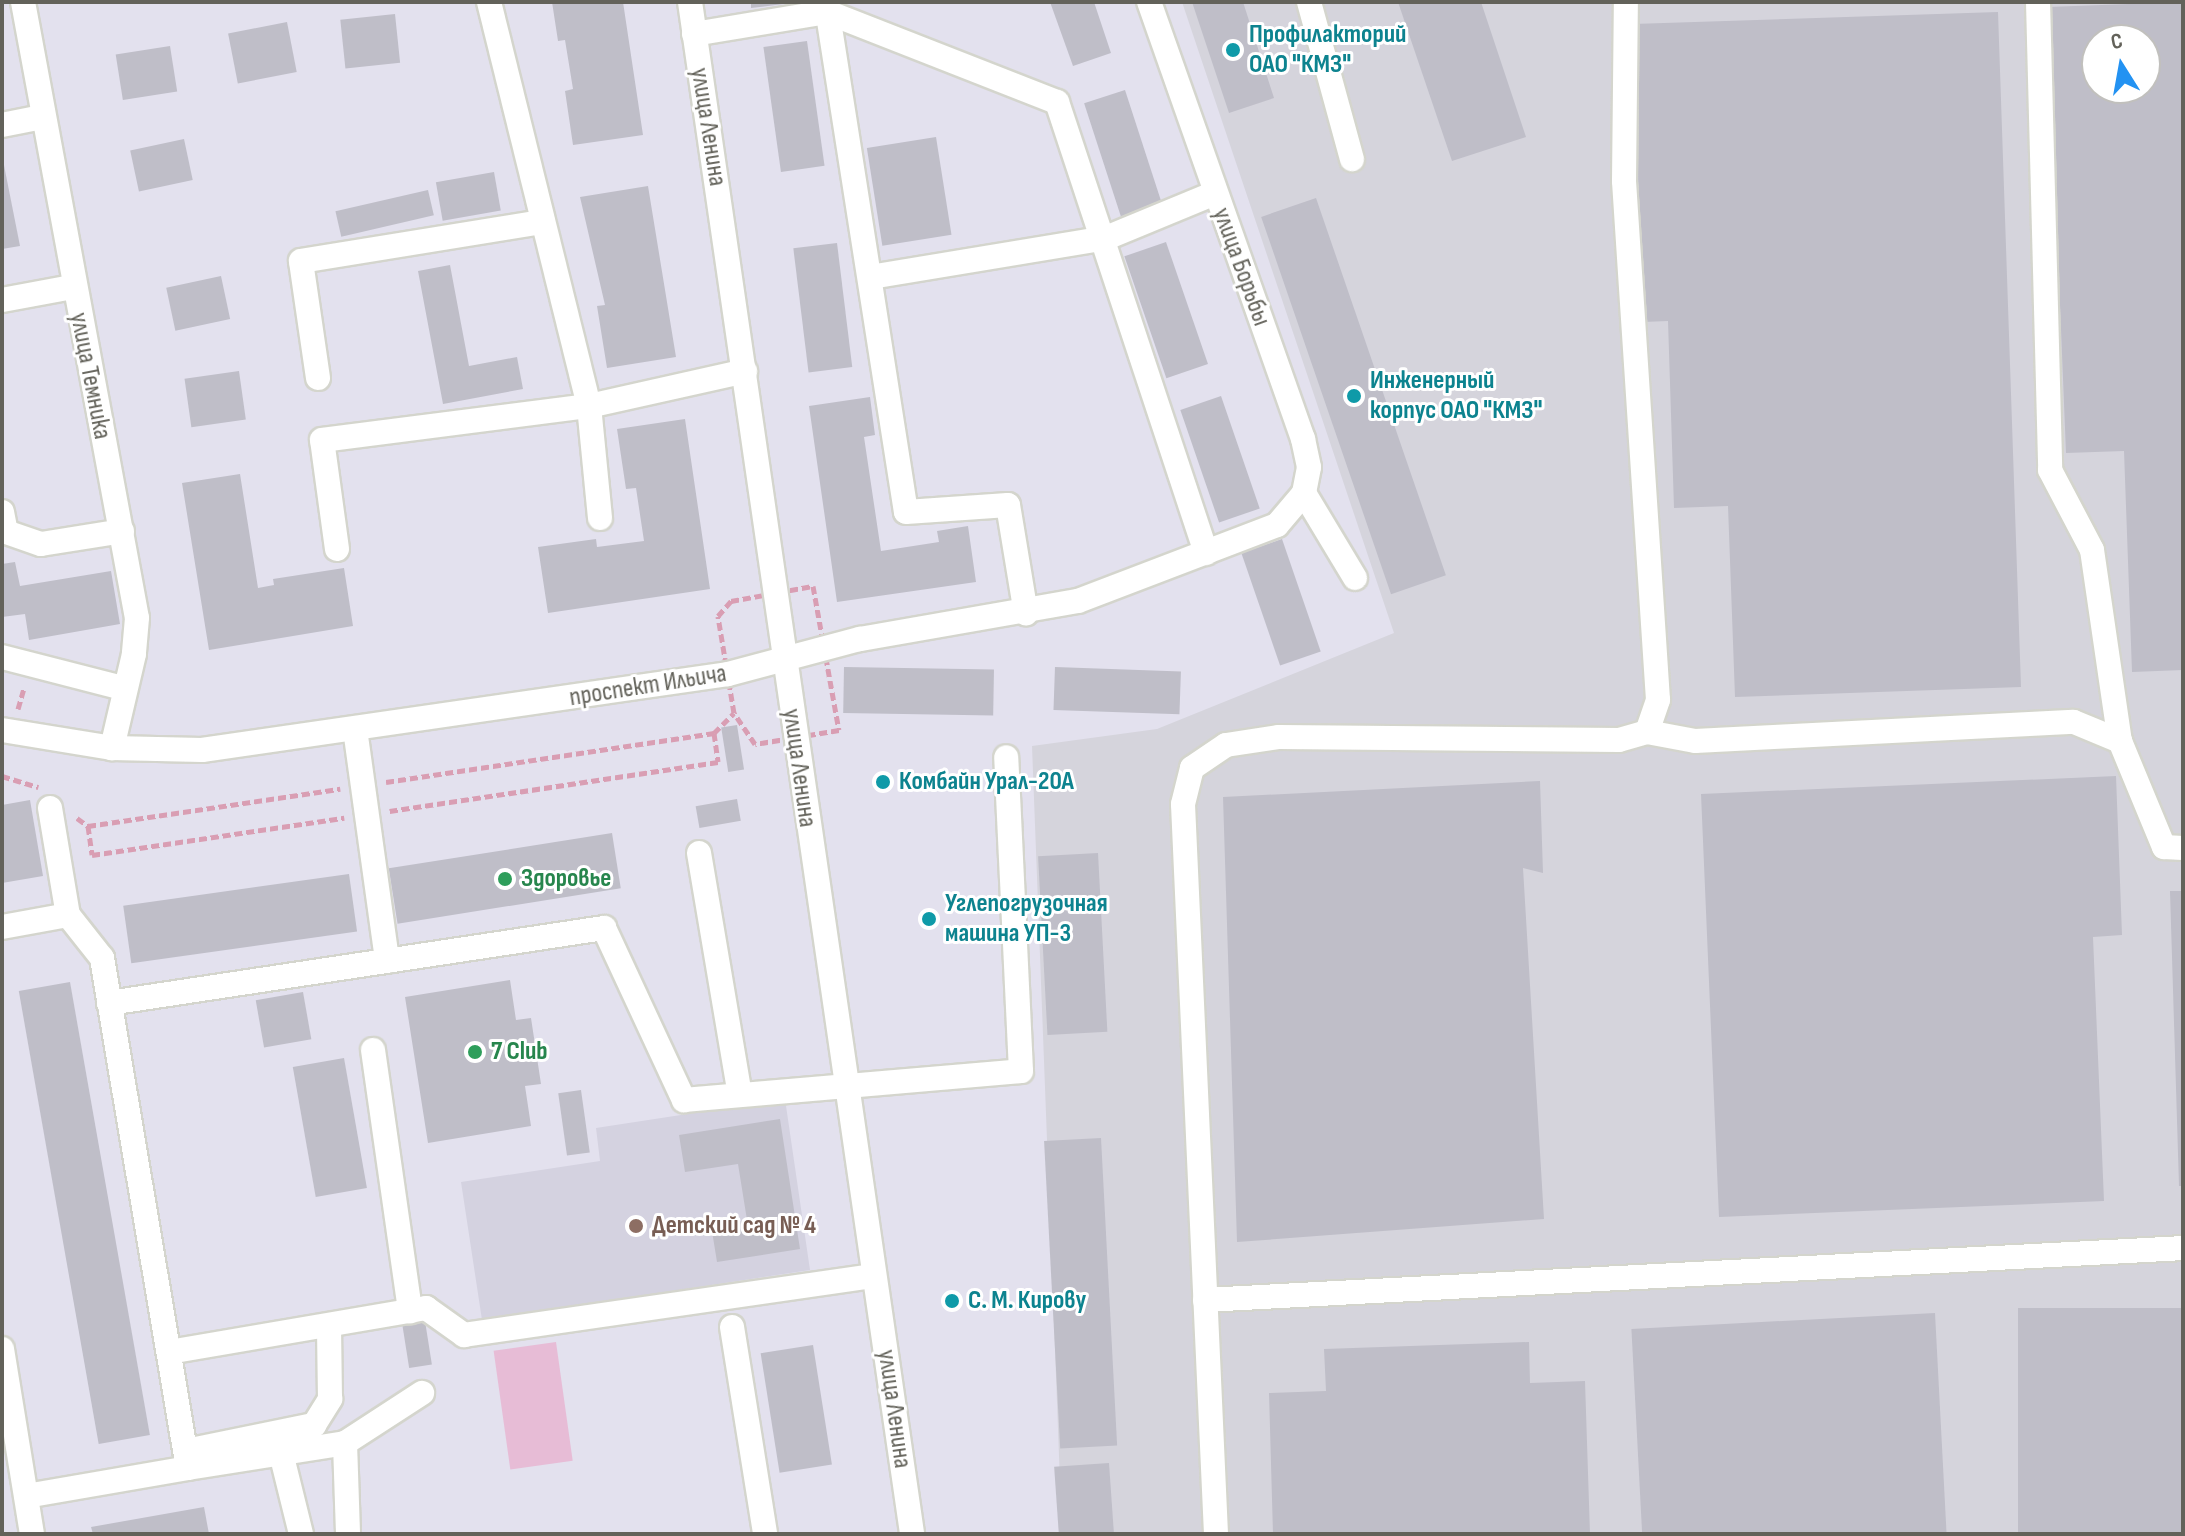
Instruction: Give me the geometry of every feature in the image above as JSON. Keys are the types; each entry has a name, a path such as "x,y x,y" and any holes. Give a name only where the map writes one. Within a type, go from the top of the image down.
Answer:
{"street":[{"path":"489,2 589,406 600,518"},
{"name":"улица Ленина","path":"690,2 745,371 783,662 912,1534"},
{"name":"улица Борьбы","path":"1149,2 1303,439 1309,467 1304,493"},
{"path":"1309,2 1352,159"},
{"path":"1626,2 1624,181 1658,700 1647,732"},
{"path":"2038,2 2050,470 2092,550 2120,741 2164,847 2183,848"},
{"name":"улица Темника","path":"29,3 42,117 137,618 134,654 123,688 112,748"},
{"path":"826,7 906,512 1008,505 1026,614"},
{"path":"694,34 826,7 1057,102 1106,238 1206,553"},
{"path":"2,125 42,117"},
{"path":"871,277 1106,238 1215,193"},
{"path":"318,378 301,261 543,222"},
{"path":"2,300 72,287"},
{"path":"337,549 322,440 589,406 745,371"},
{"path":"1304,493 1355,578"},
{"name":"проспект Ильича","path":"5,733 112,748 202,750 783,662 860,639 1026,614 1078,601 1277,525 1304,493"},
{"path":"2,512 6,532 41,544 122,531"},
{"path":"2,657 123,688"},
{"path":"1216,1534 1183,804 1192,768 1226,745 1279,737 1619,740 1647,732 1695,741 2074,722 2120,741"},
{"path":"355,729 387,961"},
{"path":"109,1003 604,928 684,1100 1021,1071 1006,757"},
{"path":"50,808 68,915 102,958 187,1460"},
{"path":"699,853 740,1095"},
{"path":"2,927 68,915"},
{"path":"373,1050 410,1311"},
{"path":"1205,1300 2183,1248"},
{"path":"169,1352 426,1308 464,1335 874,1276"},
{"path":"26,1496 187,1460 314,1425 330,1399 329,1327"},
{"path":"732,1327 765,1534"},
{"path":"3,1365 32,1534"},
{"path":"187,1460 281,1453 345,1443 422,1393"},
{"path":"345,1443 348,1534"},
{"path":"281,1453 301,1534"}],"path":[{"path":"714,733 718,762 92,855 88,826 714,733 734,713"}],"shaded area":[{"path":"1182,2 2183,2 2183,1534 1062,1534 1032,746 1157,729 1394,633"},
{"name":"Детский сад № 4","path":"785,1099 810,1270 482,1320 461,1182 600,1161 596,1128"},
{"path":"556,1342 573,1461 510,1470 494,1351"}],"building":[{"path":"552,2 623,2 643,135 573,145 565,91 573,89 565,40 558,41"},
{"path":"751,2 783,2 783,4 751,8"},
{"path":"1050,2 1094,2 1111,53 1073,66"},
{"name":"Профилакторий ОАО \"КМЗ\"","path":"1192,2 1243,2 1274,98 1229,113"},
{"path":"1398,2 1481,2 1526,137 1452,161"},
{"path":"2183,2 2183,670 2132,672 2124,451 2066,453 2048,7"},
{"path":"1998,12 2021,687 1735,697 1728,506 1674,508 1668,321 1643,322 1633,24"},
{"path":"395,14 400,63 345,68 340,20"},
{"path":"287,22 297,72 238,84 228,33"},
{"path":"807,41 825,166 781,172 763,47"},
{"path":"170,46 177,91 123,100 116,55"},
{"path":"1125,90 1163,206 1122,219 1084,103"},
{"path":"936,137 951,235 882,246 867,148"},
{"path":"184,139 193,180 139,192 130,150"},
{"path":"2,155 20,246 2,249"},
{"path":"494,172 501,210 443,221 436,182"},
{"path":"648,186 676,357 607,368 597,306 605,305 580,197"},
{"path":"428,190 434,215 341,237 335,211"},
{"name":"Инженерный корпус ОАО \"КМЗ\"","path":"1316,198 1446,575 1391,594 1261,217"},
{"path":"1166,242 1208,364 1166,378 1124,256"},
{"path":"837,243 852,367 809,372 793,248"},
{"path":"450,265 469,366 517,357 523,389 443,404 418,271"},
{"path":"221,276 230,319 175,331 166,288"},
{"path":"239,371 246,420 191,427 185,379"},
{"path":"1221,396 1260,509 1219,523 1180,410"},
{"path":"870,397 875,435 864,437 881,551 939,542 937,531 968,526 976,582 837,602 809,406"},
{"path":"685,419 710,589 548,613 538,547 596,539 597,547 644,541 636,488 626,489 617,429"},
{"path":"240,474 258,588 274,585 273,579 344,568 353,626 209,650 182,483"},
{"path":"1282,539 1321,652 1280,666 1241,553"},
{"path":"15,562 20,586 111,571 120,624 29,640 25,614 2,617 2,564"},
{"path":"844,667 994,670 993,716 843,713"},
{"path":"1055,667 1181,671 1179,714 1053,710"},
{"path":"737,725 744,769 728,772 721,728"},
{"path":"2116,776 2122,935 2093,937 2104,1201 1719,1217 1701,794"},
{"path":"1540,781 1543,873 1523,868 1544,1219 1237,1242 1223,797"},
{"path":"737,799 741,821 699,828 696,806"},
{"path":"30,800 43,876 2,883 2,805"},
{"name":"Здоровье","path":"612,833 621,888 398,924 389,868"},
{"path":"1098,853 1107,1032 1047,1035 1038,856"},
{"path":"349,874 357,931 131,963 123,906"},
{"path":"2170,891 2183,891 2183,1186 2179,1186"},
{"name":"7 Club","path":"510,980 516,1020 531,1018 541,1084 525,1086 531,1126 428,1143 405,997"},
{"path":"70,982 150,1435 99,1444 19,991"},
{"path":"303,992 311,1039 264,1048 256,1000"},
{"path":"344,1058 367,1188 316,1197 293,1067"},
{"path":"581,1090 590,1152 567,1156 558,1093"},
{"path":"780,1119 800,1249 717,1262 711,1225 747,1220 738,1164 685,1172 679,1135"},
{"path":"1101,1138 1117,1446 1060,1449 1044,1141"},
{"path":"2018,1308 2183,1308 2183,1534 2018,1534"},
{"path":"1935,1313 1947,1534 1642,1534 1631,1329"},
{"path":"425,1321 432,1364 409,1368 402,1325"},
{"path":"1529,1342 1530,1383 1585,1381 1590,1534 1273,1534 1269,1393 1326,1391 1324,1349"},
{"path":"813,1345 832,1465 780,1473 761,1353"},
{"path":"1109,1463 1114,1534 1059,1534 1054,1467"},
{"path":"204,1507 209,1534 93,1534 91,1527"}],"place":[{"name":"Профилакторий ОАО \"КМЗ\"","path":"1233,50"},
{"name":"Инженерный корпус ОАО \"КМЗ\"","path":"1354,396"},
{"name":"Комбайн Урал-20А","path":"883,782"},
{"name":"Здоровье","path":"505,879"},
{"name":"Углепогрузочная машина УП-3","path":"929,919"},
{"name":"7 Club","path":"475,1052"},
{"name":"Детский сад № 4","path":"636,1226"},
{"name":"С. М. Кирову","path":"952,1301"}]}
